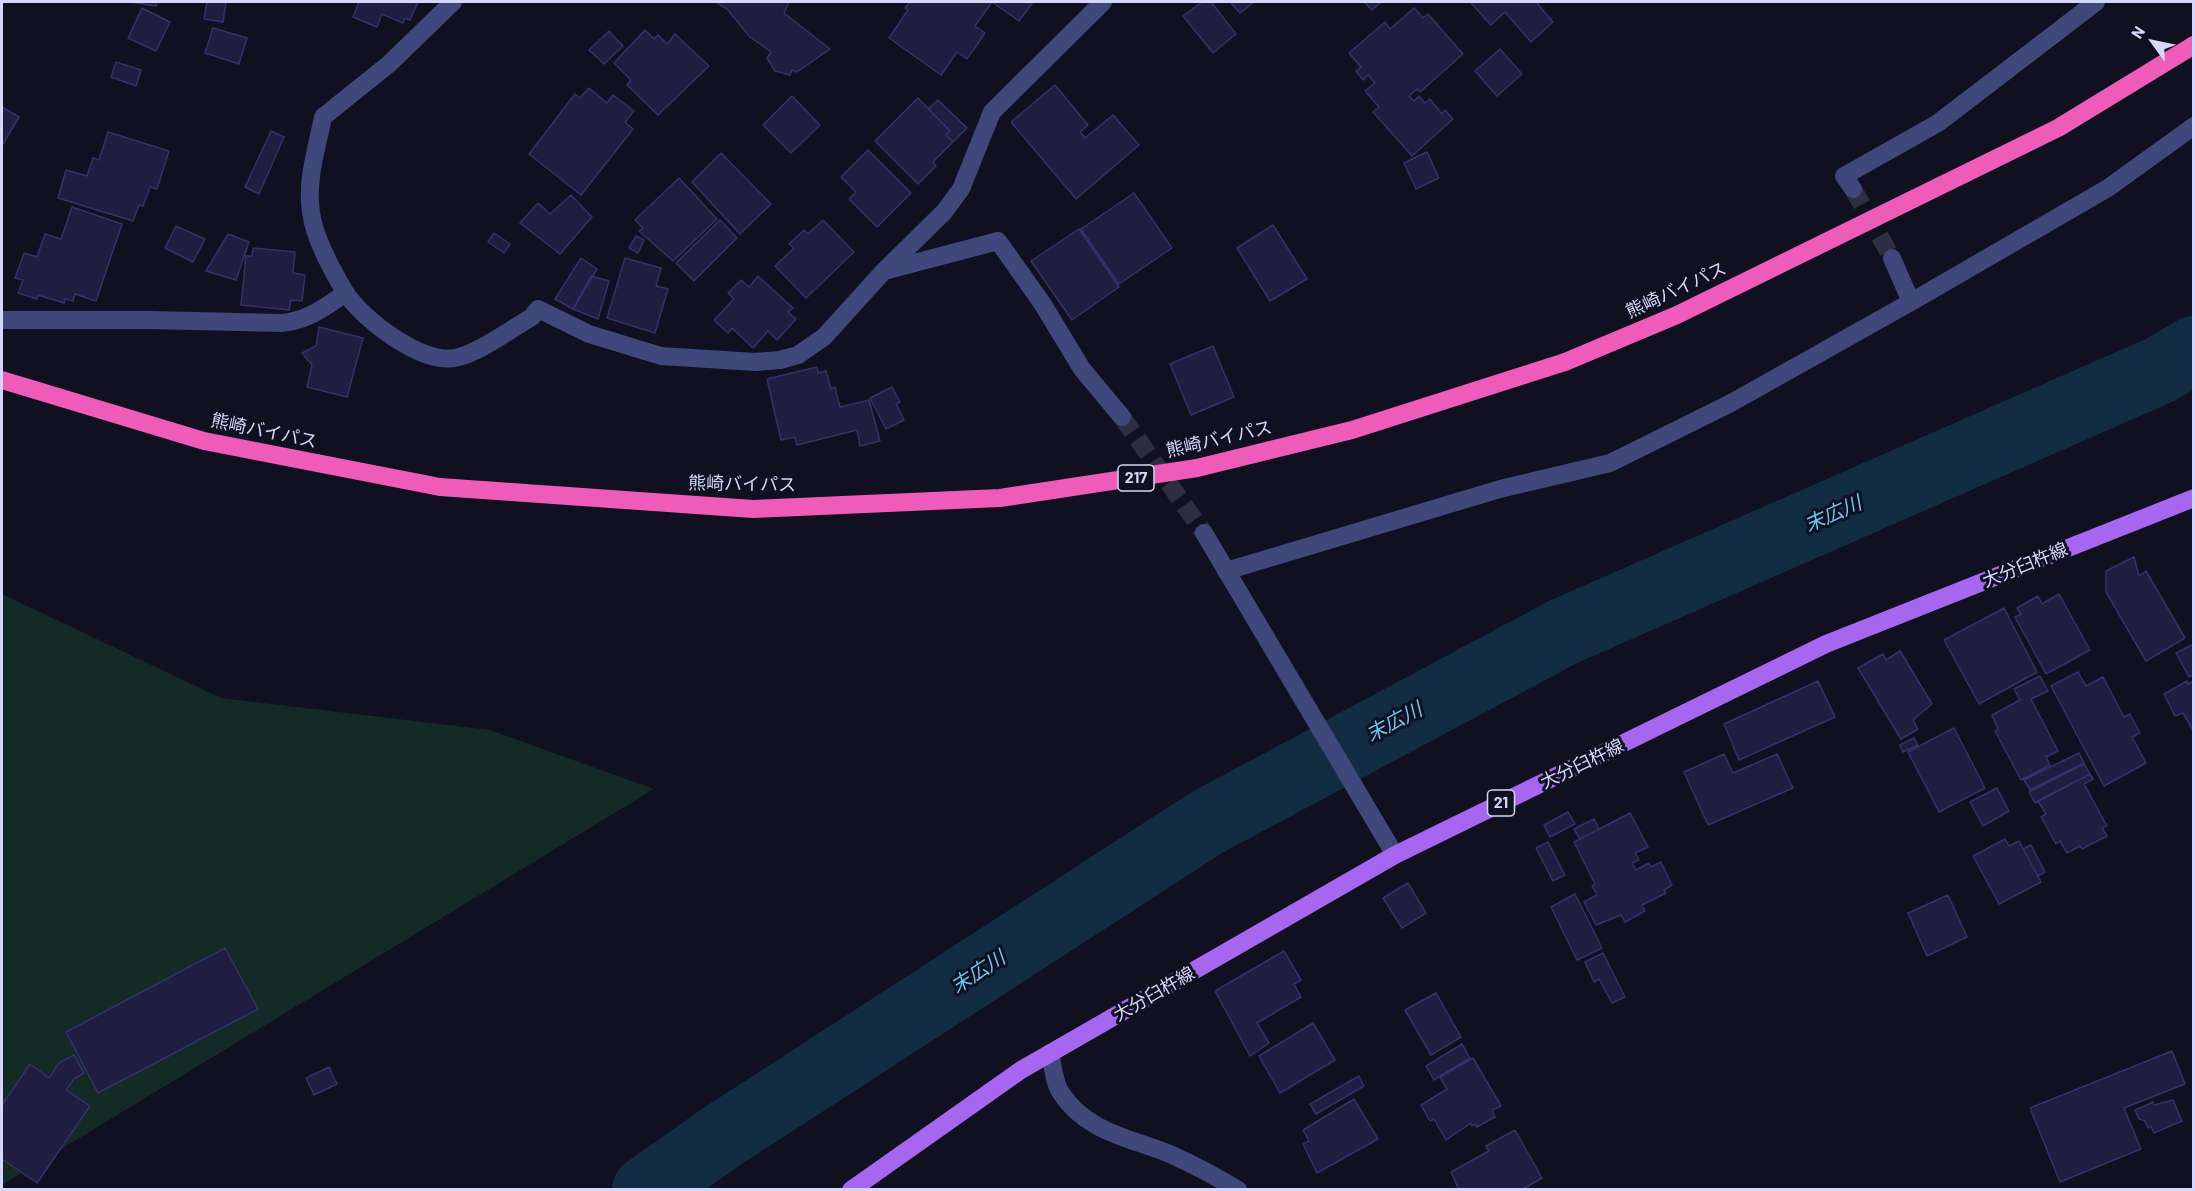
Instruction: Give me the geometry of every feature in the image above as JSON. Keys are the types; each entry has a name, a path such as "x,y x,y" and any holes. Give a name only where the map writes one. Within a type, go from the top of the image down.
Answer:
{"highway":[{"name":"熊崎バイパス","path":"2,380 204,441 452,488 753,509 1000,498 1185,470 1352,430 1565,362 1677,315 2058,128 2193,45"}],"main road":[{"name":"大分臼杵線","path":"851,1190 1021,1070 1395,855 1826,644 2193,498"}],"street":[{"path":"453,2 389,64 323,117 309,188 311,214 319,238 346,292 382,328 424,355 443,359 458,358 472,351 532,317 538,309 589,334 661,356 755,362 780,360 798,355 824,338 883,272 944,212 961,189 992,112 1103,2"},
{"path":"1853,189 1844,176 1938,123 2096,2"},
{"path":"1226,571 1500,489 1610,463 1731,403 1911,302 2108,188 2193,126"},
{"path":"883,272 998,241 1042,303 1082,369 1122,417"},
{"path":"1892,258 1911,302"},
{"path":"2,320 299,322 346,292"},
{"path":"1204,533 1395,855"},
{"path":"1050,1053 1059,1091 1072,1108 1092,1124 1119,1137 1171,1155 1238,1190"}],"green space":[{"path":"2,594 221,698 490,730 654,789 2,1185"}],"building":[{"path":"131,2 157,2 156,6"},
{"path":"207,2 226,2 223,22 204,19"},
{"path":"359,2 418,2 410,20 405,18 403,23 382,14 377,27 353,17"},
{"path":"716,2 789,2 784,13 830,49 797,72 792,70 790,75 775,71 767,58 771,52 750,37 727,9"},
{"path":"910,2 992,2 975,26 985,33 967,59 957,52 941,75 889,38 908,10 905,8"},
{"path":"992,2 1033,2 1019,21"},
{"path":"1202,2 1211,2 1236,34 1213,53 1183,16"},
{"path":"1230,2 1254,2 1240,13"},
{"path":"1364,2 1381,2 1372,10"},
{"path":"1470,2 1536,2 1553,22 1531,42 1505,12 1491,25"},
{"path":"142,8 170,22 156,51 128,38"},
{"path":"1414,8 1423,18 1428,14 1463,54 1420,92 1417,89 1409,96 1414,101 1419,96 1425,103 1430,99 1442,114 1445,110 1453,119 1412,156 1373,112 1379,107 1365,91 1375,83 1368,75 1363,80 1356,71 1361,67 1349,53 1385,22 1390,29"},
{"path":"213,28 247,38 239,64 205,53"},
{"path":"645,30 654,39 658,35 667,44 675,34 709,66 658,115 627,85 631,80 614,63"},
{"path":"609,31 623,46 604,64 589,50"},
{"path":"1500,49 1522,74 1497,96 1475,71"},
{"path":"116,62 141,70 136,86 111,77"},
{"path":"1055,85 1088,125 1080,132 1085,138 1113,115 1139,145 1076,199 1011,122"},
{"path":"589,88 607,103 613,95 634,111 625,122 633,129 581,195 529,154 575,94 580,98"},
{"path":"792,96 820,125 791,153 763,125"},
{"path":"918,98 950,131 946,135 953,142 933,162 936,166 918,184 875,141"},
{"path":"938,100 967,128 953,142 946,135 950,131 928,109"},
{"path":"2,107 19,117 3,144 2,144"},
{"path":"271,131 284,137 259,194 245,187"},
{"path":"108,132 169,151 157,189 150,187 143,206 139,205 133,221 58,198 66,170 87,176 93,158 99,160"},
{"path":"868,150 911,193 877,227 849,199 856,192 841,177"},
{"path":"1427,152 1439,178 1416,189 1404,163"},
{"path":"721,153 771,204 740,234 692,182"},
{"path":"679,178 717,219 673,261 639,231 643,228 635,220"},
{"path":"1134,193 1172,248 1119,284 1081,229"},
{"path":"571,195 592,217 560,254 520,223 538,203 550,214"},
{"path":"72,207 122,224 96,301 75,294 73,301 65,299 64,303 38,295 37,299 18,293 23,280 15,278 24,253 37,257 45,234 61,239"},
{"path":"720,220 737,238 694,281 676,263"},
{"path":"823,220 854,252 806,298 775,266 794,248 789,244 804,230 808,234"},
{"path":"1273,225 1307,279 1270,301 1237,248"},
{"path":"176,226 205,239 193,262 165,248"},
{"path":"1079,229 1119,287 1072,320 1031,261"},
{"path":"494,233 510,244 504,253 488,242"},
{"path":"228,234 249,242 236,280 206,271"},
{"path":"636,236 644,240 638,253 629,248"},
{"path":"253,248 295,252 293,273 305,275 302,301 291,300 289,310 241,305 246,256 252,256"},
{"path":"581,258 597,269 573,309 555,299"},
{"path":"625,258 661,268 656,286 668,289 655,333 607,318"},
{"path":"591,276 609,281 598,319 573,309"},
{"path":"758,276 793,308 788,312 796,319 777,340 768,331 753,348 732,328 728,333 714,320 734,299 728,293 741,280 749,287"},
{"path":"319,327 363,338 347,397 307,387 312,365 302,353 316,346"},
{"path":"1213,346 1234,397 1191,415 1170,364"},
{"path":"817,367 818,373 826,371 831,389 835,387 840,407 869,400 880,441 860,446 857,430 797,445 795,437 781,440 767,379"},
{"path":"892,387 900,402 896,404 904,420 886,429 870,398"},
{"path":"2134,557 2139,576 2146,571 2185,638 2146,661 2106,592 2106,571"},
{"path":"2059,594 2090,650 2046,674 2015,617 2021,614 2017,608 2038,596 2042,604"},
{"path":"2004,608 2037,672 1979,704 1944,640"},
{"path":"2194,644 2194,675 2189,677 2176,653"},
{"path":"1900,651 1932,704 1913,720 1918,729 1901,739 1858,668 1883,654 1886,660"},
{"path":"2078,672 2086,686 2103,677 2124,717 2130,714 2140,733 2132,737 2146,763 2104,786 2051,686"},
{"path":"2040,676 2048,691 2031,699 2058,751 2046,757 2050,765 2021,780 1995,731 1998,729 1992,715 2020,700 2014,689"},
{"path":"1818,681 1835,717 1739,760 1724,724"},
{"path":"2187,681 2188,684 2194,681 2194,732 2183,713 2175,716 2164,694"},
{"path":"1954,728 1985,788 1939,812 1908,752"},
{"path":"1914,738 1918,745 1903,752 1900,745"},
{"path":"2079,753 2084,763 2030,790 2024,780"},
{"path":"1724,754 1733,773 1777,754 1793,788 1708,825 1684,772"},
{"path":"2084,764 2090,774 2035,803 2029,792"},
{"path":"2090,774 2093,779 2084,784 2107,826 2102,828 2107,836 2082,849 2080,846 2067,853 2060,841 2056,844 2041,817 2046,814 2038,801"},
{"path":"1997,788 2009,811 1983,826 1970,802"},
{"path":"1568,812 1575,824 1550,837 1544,825"},
{"path":"1630,813 1648,847 1635,853 1639,860 1632,863 1636,870 1649,863 1651,867 1661,862 1672,885 1664,890 1666,893 1642,905 1645,911 1625,922 1621,915 1596,925 1584,902 1597,895 1592,886 1595,884 1574,842"},
{"path":"1594,819 1599,829 1580,839 1574,829"},
{"path":"2005,839 2009,846 2019,841 2041,882 1999,904 1973,856"},
{"path":"1548,842 1565,875 1553,881 1536,848"},
{"path":"2031,845 2045,872 2038,876 2023,849"},
{"path":"1408,883 1426,913 1402,928 1383,898"},
{"path":"1575,894 1602,948 1577,960 1551,907"},
{"path":"1948,895 1967,937 1927,956 1908,913"},
{"path":"225,948 258,1009 98,1093 66,1032"},
{"path":"1284,951 1301,980 1294,984 1301,997 1257,1023 1269,1043 1250,1056 1215,991"},
{"path":"1603,953 1625,997 1612,1003 1599,979 1594,982 1585,962"},
{"path":"1436,993 1461,1037 1431,1055 1405,1010"},
{"path":"1313,1023 1335,1060 1280,1093 1259,1056"},
{"path":"1462,1044 1470,1058 1434,1080 1426,1066"},
{"path":"2172,1051 2185,1084 2124,1108 2141,1149 2060,1182 2030,1108"},
{"path":"74,1055 84,1073 74,1079 66,1090 90,1106 37,1183 2,1159 2,1105 30,1064 49,1078 59,1063"},
{"path":"1473,1058 1501,1106 1492,1110 1495,1117 1477,1127 1475,1124 1472,1126 1471,1123 1446,1140 1434,1119 1430,1121 1421,1105 1447,1089 1440,1077"},
{"path":"329,1067 337,1084 314,1095 306,1078"},
{"path":"1359,1076 1364,1086 1316,1114 1310,1104"},
{"path":"1354,1099 1378,1139 1317,1173 1303,1144 1309,1141 1303,1130"},
{"path":"2173,1100 2182,1121 2154,1133 2151,1126 2148,1128 2145,1121 2139,1119 2135,1110 2153,1102 2154,1105"},
{"path":"1515,1130 1542,1178 1521,1190 1459,1190 1451,1172 1489,1151 1486,1146"}],"waterway":[{"name":"末広川","path":"646,1190 721,1137 1206,823 1563,632 2160,370 2194,350"}],"tunnel":[{"path":"1853,189 1892,258"},
{"path":"1122,417 1204,533"}]}
